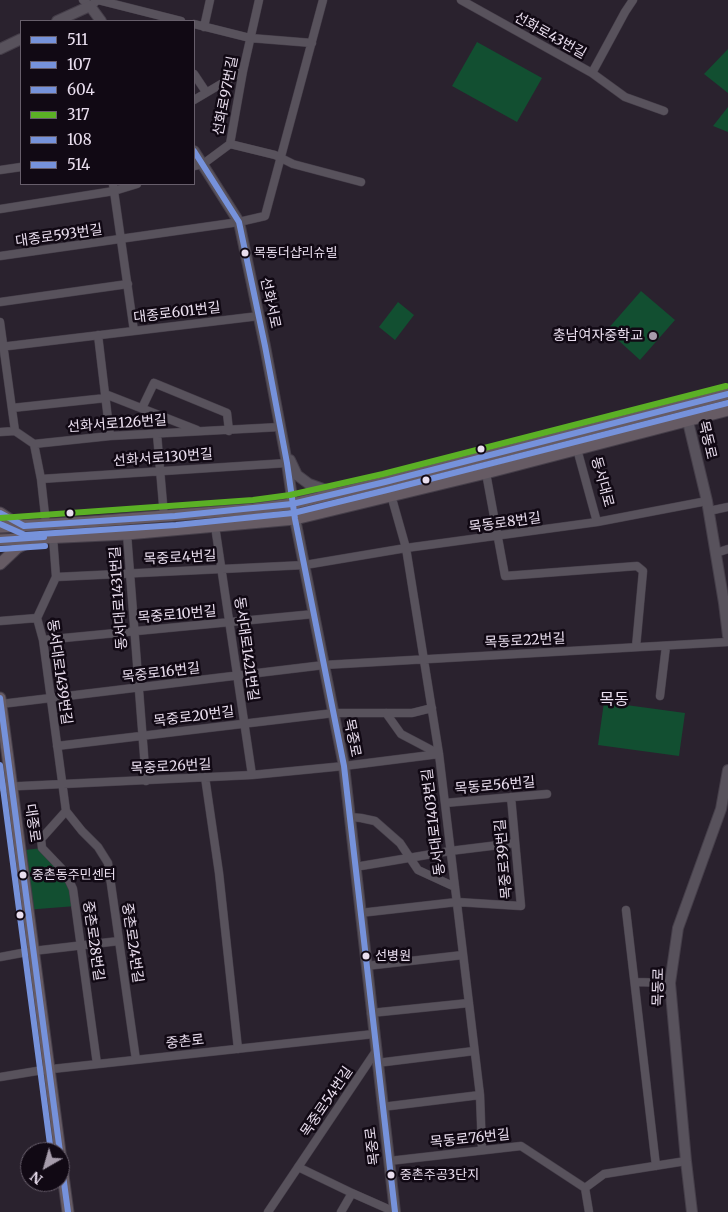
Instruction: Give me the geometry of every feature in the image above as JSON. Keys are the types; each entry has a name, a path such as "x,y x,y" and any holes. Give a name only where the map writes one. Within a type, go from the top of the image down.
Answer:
{"main road":[{"path":"0,527 164,516 292,504 728,394"},
{"name":"동서대로","path":"0,540 127,534 295,519 486,473 728,410"},
{"path":"0,513 24,526"},
{"path":"0,564 17,548 37,538"},
{"name":"대종로","path":"0,701 6,787"},
{"name":"대종로","path":"0,741 46,1069 58,1142"},
{"name":"대종로","path":"46,1069 52,1142"},
{"path":"58,1192 61,1212"},
{"name":"대종로","path":"65,1192 68,1212"}],"street":[{"path":"59,20 88,2 98,0 157,18 173,20"},
{"path":"204,27 210,0"},
{"name":"선화로97번길","path":"259,0 230,144 275,156 293,164 361,182"},
{"path":"239,222 265,216 323,0"},
{"name":"선화로43번길","path":"461,0 592,73 625,97 664,111"},
{"path":"592,73 625,12 634,0"},
{"path":"88,2 100,20"},
{"path":"195,24 250,38 312,43"},
{"path":"0,47 20,39"},
{"path":"195,99 243,72"},
{"path":"195,76 206,92"},
{"path":"198,165 230,144"},
{"name":"선화서로","path":"198,165 239,222 287,464 295,519"},
{"path":"0,170 20,167"},
{"path":"0,209 130,185"},
{"name":"대종로593번길","path":"114,187 134,331"},
{"name":"대종로593번길","path":"0,256 239,222"},
{"path":"0,302 128,284"},
{"name":"대종로601번길","path":"2,347 259,316"},
{"path":"0,322 15,431"},
{"path":"98,336 110,436"},
{"path":"142,408 154,383 227,413 229,431"},
{"path":"12,408 105,396"},
{"name":"선화서로126번길","path":"105,396 142,408 201,432"},
{"name":"목동로","path":"684,405 708,506 726,602 728,636"},
{"name":"선화서로126번길","path":"34,444 110,436 280,427"},
{"path":"0,432 15,431 34,444 42,479 46,524"},
{"path":"157,434 164,516"},
{"path":"283,445 297,475 308,484 337,494"},
{"name":"동서대로","path":"577,449 597,522"},
{"name":"선화서로130번길","path":"42,479 287,464"},
{"path":"486,473 506,576 636,566 643,571 636,648"},
{"name":"동서대로1403번길","path":"391,495 406,548 439,754 480,1095 482,1150"},
{"path":"708,506 728,507"},
{"name":"목동로8번길","path":"305,565 406,548 708,506"},
{"name":"목중로","path":"295,519 344,766 395,1212"},
{"name":"동서대로1421번길","path":"216,526 252,776"},
{"name":"동서대로1431번길","path":"127,534 146,781"},
{"name":"동서대로1439번길","path":"53,537 56,578 37,618 42,640 62,784"},
{"path":"716,553 728,550"},
{"name":"목중로4번길","path":"56,578 305,565"},
{"name":"목중로10번길","path":"42,640 314,614"},
{"path":"0,620 37,618"},
{"name":"목동로22번길","path":"324,665 728,642"},
{"path":"660,696 666,646"},
{"name":"목중로16번길","path":"0,701 50,698 324,665"},
{"name":"목중로20번길","path":"57,746 334,713 412,713 432,708"},
{"path":"386,713 401,734 439,754"},
{"name":"목중로26번길","path":"6,787 252,776 439,754"},
{"name":"목동로","path":"692,1212 670,983 678,928 724,810 728,770"},
{"path":"206,777 219,873 238,1049"},
{"path":"62,784 66,811"},
{"name":"목동로56번길","path":"445,803 547,794"},
{"name":"목중로39번길","path":"360,913 457,902 521,906 511,797"},
{"name":"중촌로24번길","path":"66,811 98,847 108,863 136,1060"},
{"name":"중촌로28번길","path":"66,811 41,839 42,848 65,872 73,889 97,1064"},
{"path":"350,817 374,821 400,843 418,870 455,887"},
{"path":"355,868 450,851 516,843"},
{"path":"626,910 656,1166"},
{"path":"0,957 119,941"},
{"path":"366,966 463,955"},
{"path":"635,982 670,983"},
{"path":"371,1013 469,1003"},
{"name":"중촌로","path":"0,1076 46,1069 374,1034"},
{"name":"목중로54번길","path":"268,1212 376,1051"},
{"path":"377,1063 474,1051"},
{"name":"목중로","path":"382,1106 480,1095"},
{"name":"목동로76번길","path":"389,1161 521,1146 585,1188"},
{"path":"589,1212 585,1188 604,1174 686,1161"},
{"path":"298,1167 395,1212"},
{"path":"341,1212 352,1193"}],"green space":[{"path":"477,42 542,78 517,122 452,86"},
{"path":"728,49 728,93 704,74"},
{"path":"728,107 728,132 713,126"},
{"path":"641,291 675,320 640,360 607,330"},
{"path":"398,302 414,315 395,340 379,327"},
{"path":"604,702 685,713 679,756 598,745"},
{"path":"42,848 65,872 76,906 25,910 17,851"}],"transit line":[{"name":"511","path":"195,153 239,222 265,346 287,463 295,519 344,766 395,1212"},
{"name":"317","path":"0,518 253,500 290,495 383,474 726,386"},
{"name":"107","path":"0,513 24,526 175,516 292,504 728,394"},
{"name":"604","path":"0,524 25,535 176,525 293,513 728,403"},
{"name":"107","path":"0,540 44,537"},
{"name":"604","path":"1,549 45,546"},
{"name":"514","path":"0,698 59,1142"},
{"name":"108","path":"0,765 50,1142"},
{"name":"514","path":"65,1192 68,1212"}],"place":[{"name":"목동더샵리슈빌","path":"245,253"},
{"name":"충남여자중학교","path":"653,336"},
{"name":"중촌동주민센터","path":"23,875"},
{"name":"선병원","path":"366,956"},
{"name":"중촌주공3단지","path":"391,1175"}],"district":[{"name":"목동","path":"614,700"}]}
